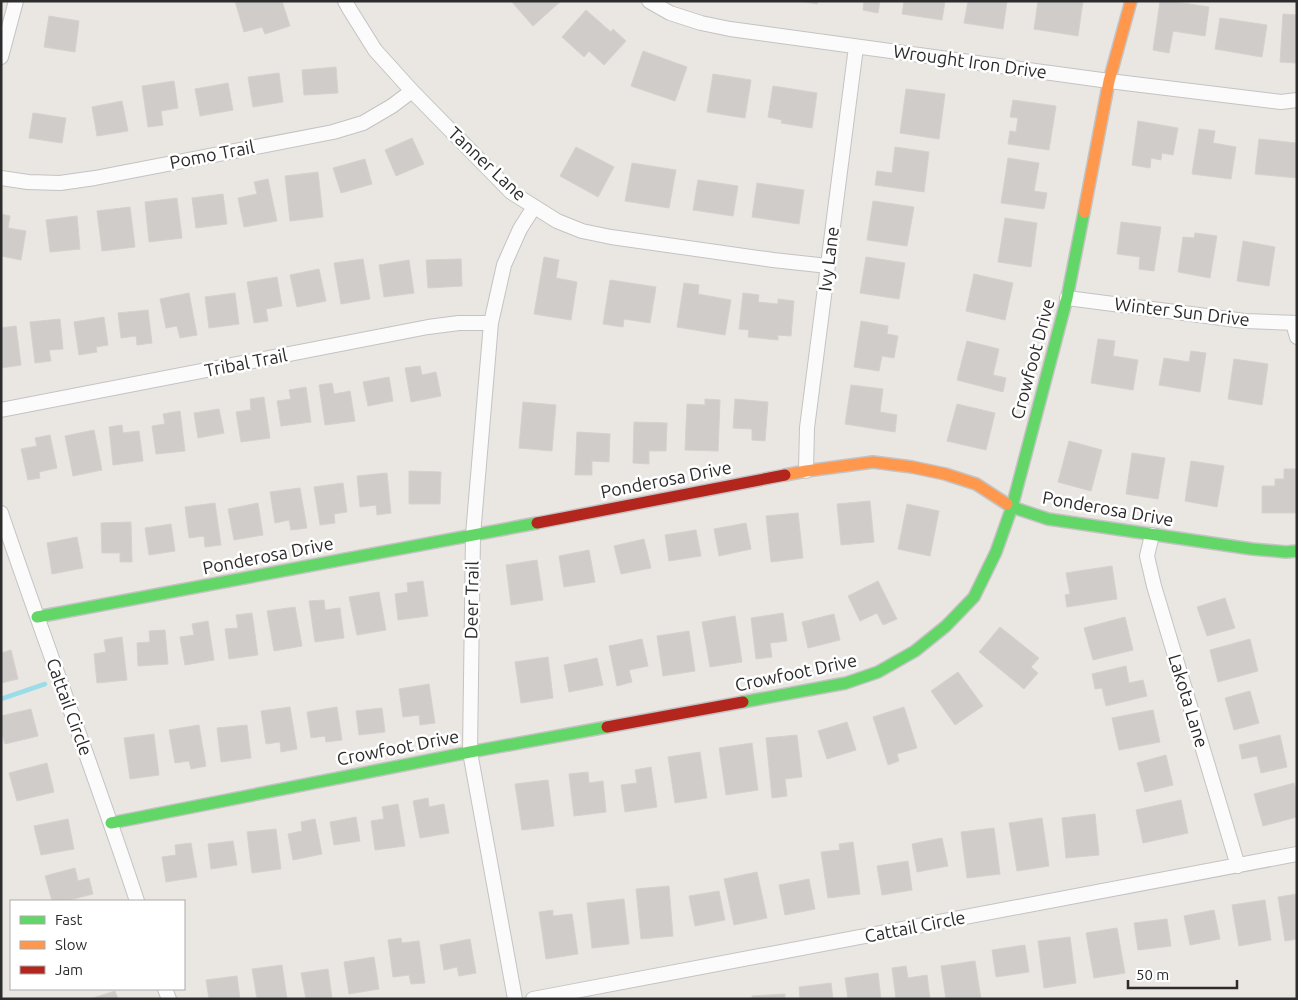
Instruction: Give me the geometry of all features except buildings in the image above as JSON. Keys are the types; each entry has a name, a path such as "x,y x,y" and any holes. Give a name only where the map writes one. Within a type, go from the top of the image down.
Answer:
{"street":[{"path":"1,57 16,1"},
{"name":"Tanner Lane","path":"346,1 375,50 412,91 511,192 557,221 582,231 611,237 828,266"},
{"name":"Wrought Iron Drive","path":"649,1 670,13 720,27 1109,81 1281,102 1297,100"},
{"name":"Crowfoot Drive","path":"111,823 470,752 846,683 878,672 915,651 946,626 974,597 996,552 1012,507 1067,298 1109,81 1131,1"},
{"name":"Ivy Lane","path":"806,471 806,428 856,47"},
{"name":"Pomo Trail","path":"1,178 28,182 60,183 95,178 333,132 363,122 392,106 412,91"},
{"name":"Deer Trail","path":"515,999 470,752 473,535 491,323 504,265 520,229 534,207"},
{"name":"Winter Sun Drive","path":"1067,298 1245,321 1295,323"},
{"name":"Tribal Trail","path":"1,410 428,327 459,323 491,323"},
{"path":"1295,323 1297,338"},
{"name":"Ponderosa Drive","path":"37,617 806,471 873,462 912,466 976,484 1012,507 1048,519 1252,549 1297,551"},
{"name":"Cattail Circle","path":"1,512 137,900"},
{"name":"Lakota Lane","path":"1152,535 1147,556 1154,586 1238,866"},
{"name":"Cattail Circle","path":"533,999 1297,854"}],"waterway":[{"path":"1,699 45,684"}],"traffic: fast":[{"path":"743,702 846,683 878,672 915,651 946,626 974,597 996,552 1012,507 1067,298 1084,212"},
{"path":"1007,504 1048,519 1252,549 1297,551"},
{"path":"37,617 537,523"},
{"path":"111,823 607,727"}],"traffic: slow":[{"path":"1084,212 1109,81 1131,1"},
{"path":"785,475 873,462 912,467 945,474 976,484 1007,504"}],"traffic: jam":[{"path":"537,523 785,475"},
{"path":"607,727 743,702"}]}
